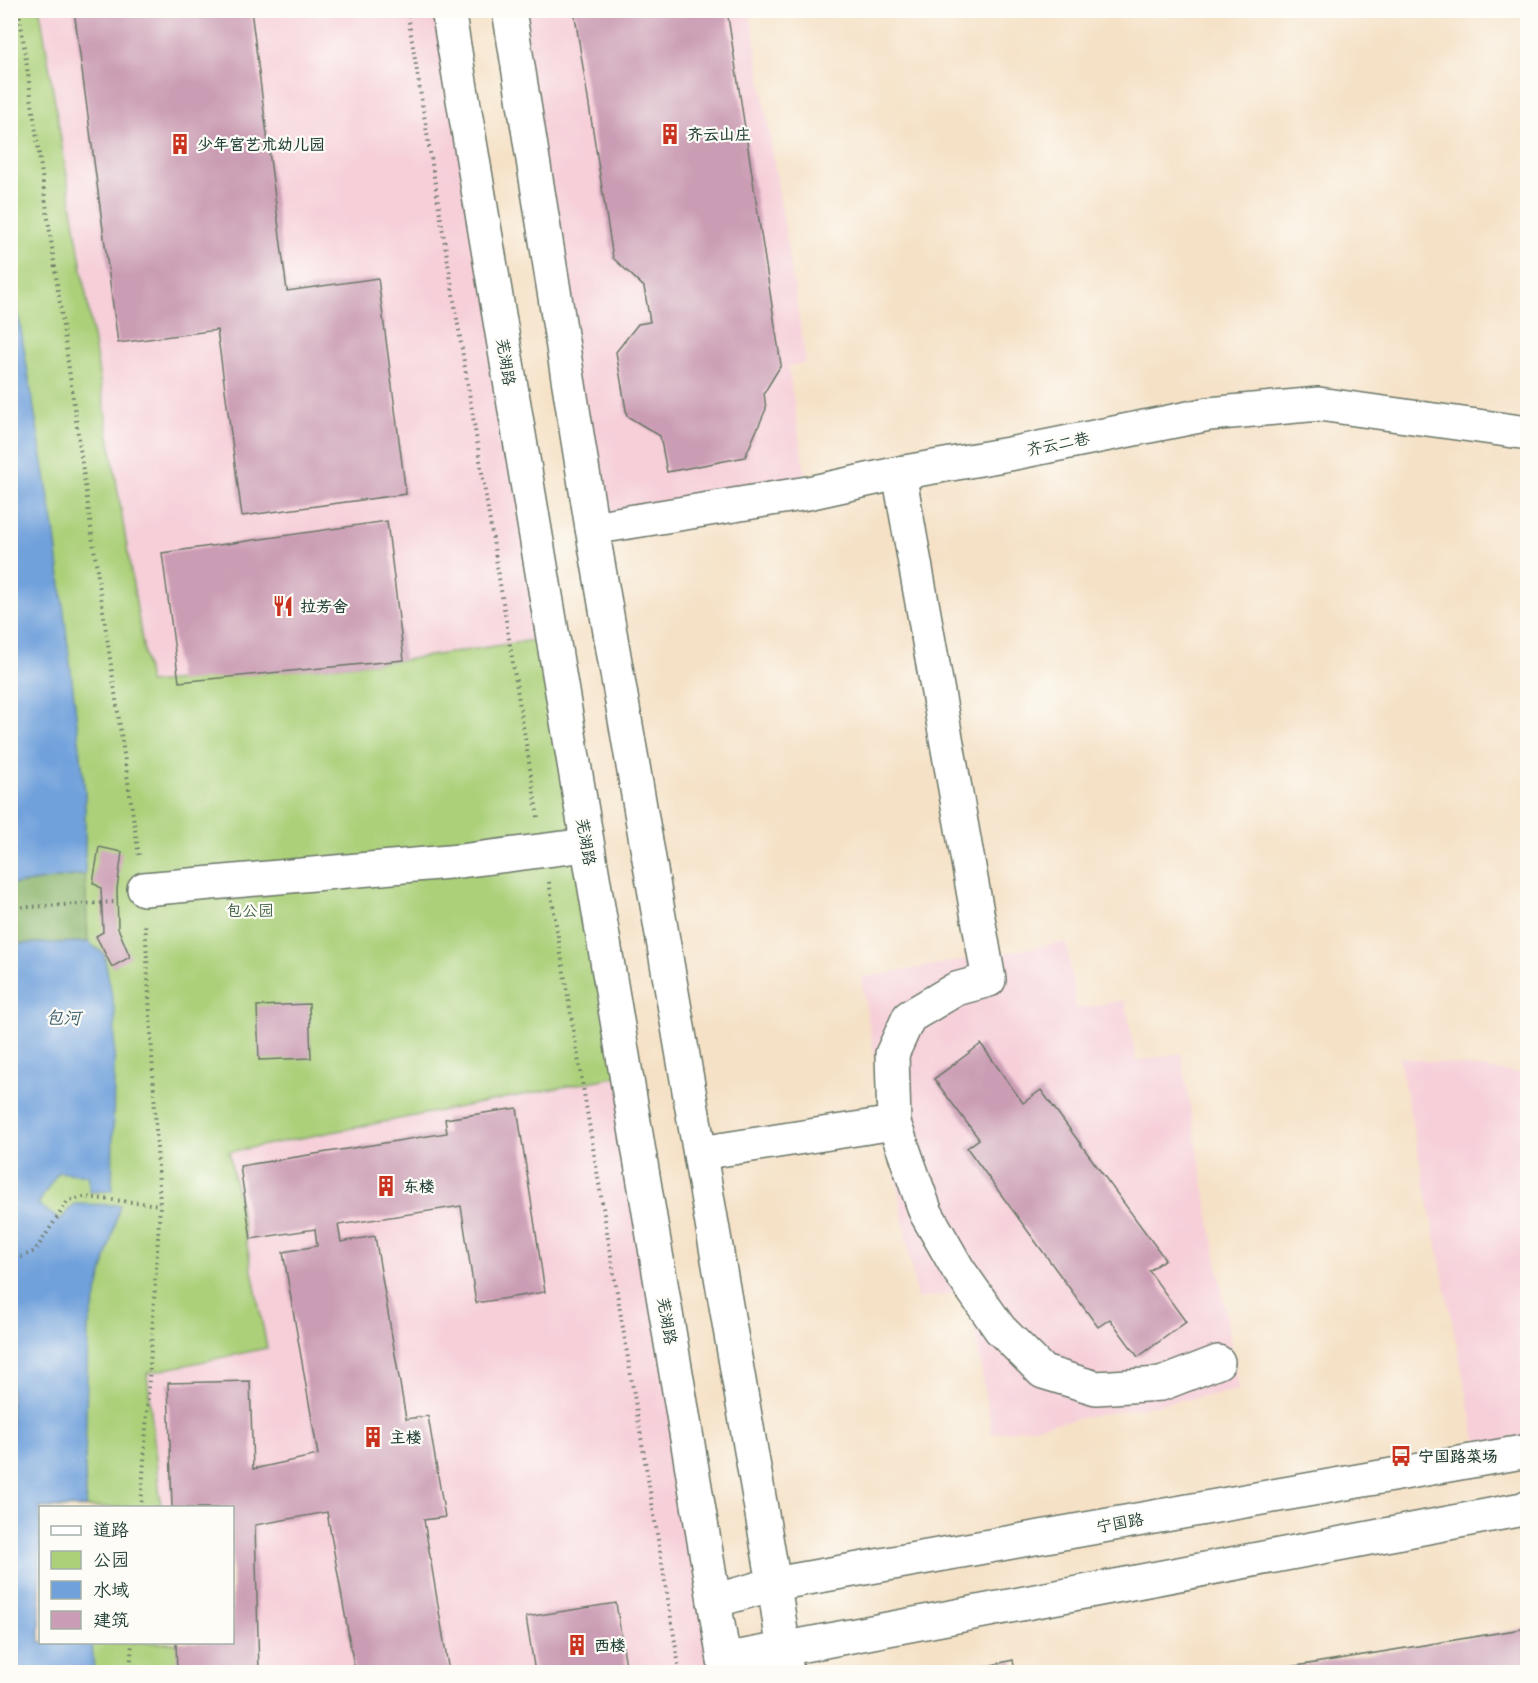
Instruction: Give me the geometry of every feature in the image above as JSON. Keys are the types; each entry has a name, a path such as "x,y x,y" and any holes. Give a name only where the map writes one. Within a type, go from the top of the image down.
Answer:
{"main road":[{"name":"芜湖路","path":"448,10 725,1666"},
{"path":"509,10 592,528 774,1584 785,1661"},
{"name":"齐云二巷","path":"592,528 808,493 899,473 1009,454 1209,414 1319,404 1527,433"},
{"path":"899,473 989,980 956,989 909,1017 892,1054 894,1123 926,1213 958,1269 1000,1329 1043,1372 1096,1388 1161,1384 1218,1362"},
{"path":"144,889 460,861 586,845"},
{"path":"700,1153 894,1123"},
{"name":"宁国路","path":"714,1601 774,1584 1527,1450"},
{"path":"725,1666 785,1661 1527,1508"}],"path":[{"path":"19,10 144,889 160,1205 141,1506"},
{"path":"10,908 123,901 144,889"},
{"path":"10,1262 35,1251 68,1201 84,1197 160,1205"},
{"path":"130,1672 132,1644"}],"shaded area":[{"path":"40,11 448,11 552,637 404,660 149,683"},
{"path":"509,11 750,11 806,363 788,366 808,493 592,528"},
{"path":"1066,942 1077,1009 1125,1000 1136,1061 1181,1053 1239,1390 992,1434 968,1291 917,1299 861,978"},
{"path":"1399,1057 1516,1073 1527,1071 1527,1451 1480,1459"},
{"path":"625,1075 726,1672 180,1672 177,1644 234,1644 234,1506 161,1506 147,1373 266,1348 229,1152"}],"green space":[{"name":"包公园","path":"40,10 149,683 404,660 552,637 625,1075 229,1152 267,1348 147,1373 161,1506 39,1506 39,1644 177,1644 180,1672 11,1672 10,11"},
{"path":"85,874 88,942 11,944 10,885"}],"water":[{"path":"10,264 55,535 85,791 85,874 11,885"},
{"name":"包河","path":"88,942 104,954 115,1013 112,1191 90,1192 88,1175 58,1172 38,1204 60,1220 74,1204 120,1205 88,1328 86,1506 39,1506 39,1644 92,1644 94,1672 11,1672 11,944"}],"building":[{"name":"少年宫艺术幼儿园","path":"74,10 251,10 287,291 378,278 406,494 242,516 217,330 118,343"},
{"name":"齐云山庄","path":"574,10 727,10 781,365 764,393 766,409 745,457 667,472 660,436 627,416 616,352 638,324 650,322 644,287 613,258"},
{"name":"拉芳舍","path":"387,521 404,660 179,682 162,553"},
{"path":"99,847 122,852 117,889 118,928 130,957 112,967 96,936 103,932 101,888 93,883"},
{"path":"309,1004 311,1058 259,1060 257,1006"},
{"path":"981,1044 1023,1103 1041,1090 1165,1259 1149,1271 1186,1322 1138,1357 1110,1319 1098,1327 967,1148 979,1139 934,1079"},
{"path":"517,1108 545,1292 476,1303 461,1206 338,1225 341,1242 375,1236 406,1419 428,1416 445,1517 424,1520 449,1672 355,1672 327,1512 255,1525 259,1672 177,1672 176,1644 234,1644 234,1506 172,1506 168,1383 250,1381 253,1469 318,1455 283,1252 317,1246 315,1229 251,1239 240,1166 447,1133 445,1119"},
{"name":"西楼","path":"616,1603 627,1672 535,1672 526,1617"},
{"path":"1528,1628 1528,1672 1266,1672 1266,1671"},
{"path":"1013,1660 1015,1672 962,1672"}],"place":[{"name":"齐云山庄","path":"670,134"},
{"name":"少年宫艺术幼儿园","path":"180,144"},
{"name":"拉芳舍","path":"283,606"},
{"name":"东楼","path":"386,1186"},
{"name":"主楼","path":"373,1437"},
{"name":"宁国路菜场","path":"1401,1456"},
{"name":"西楼","path":"577,1645"}]}
